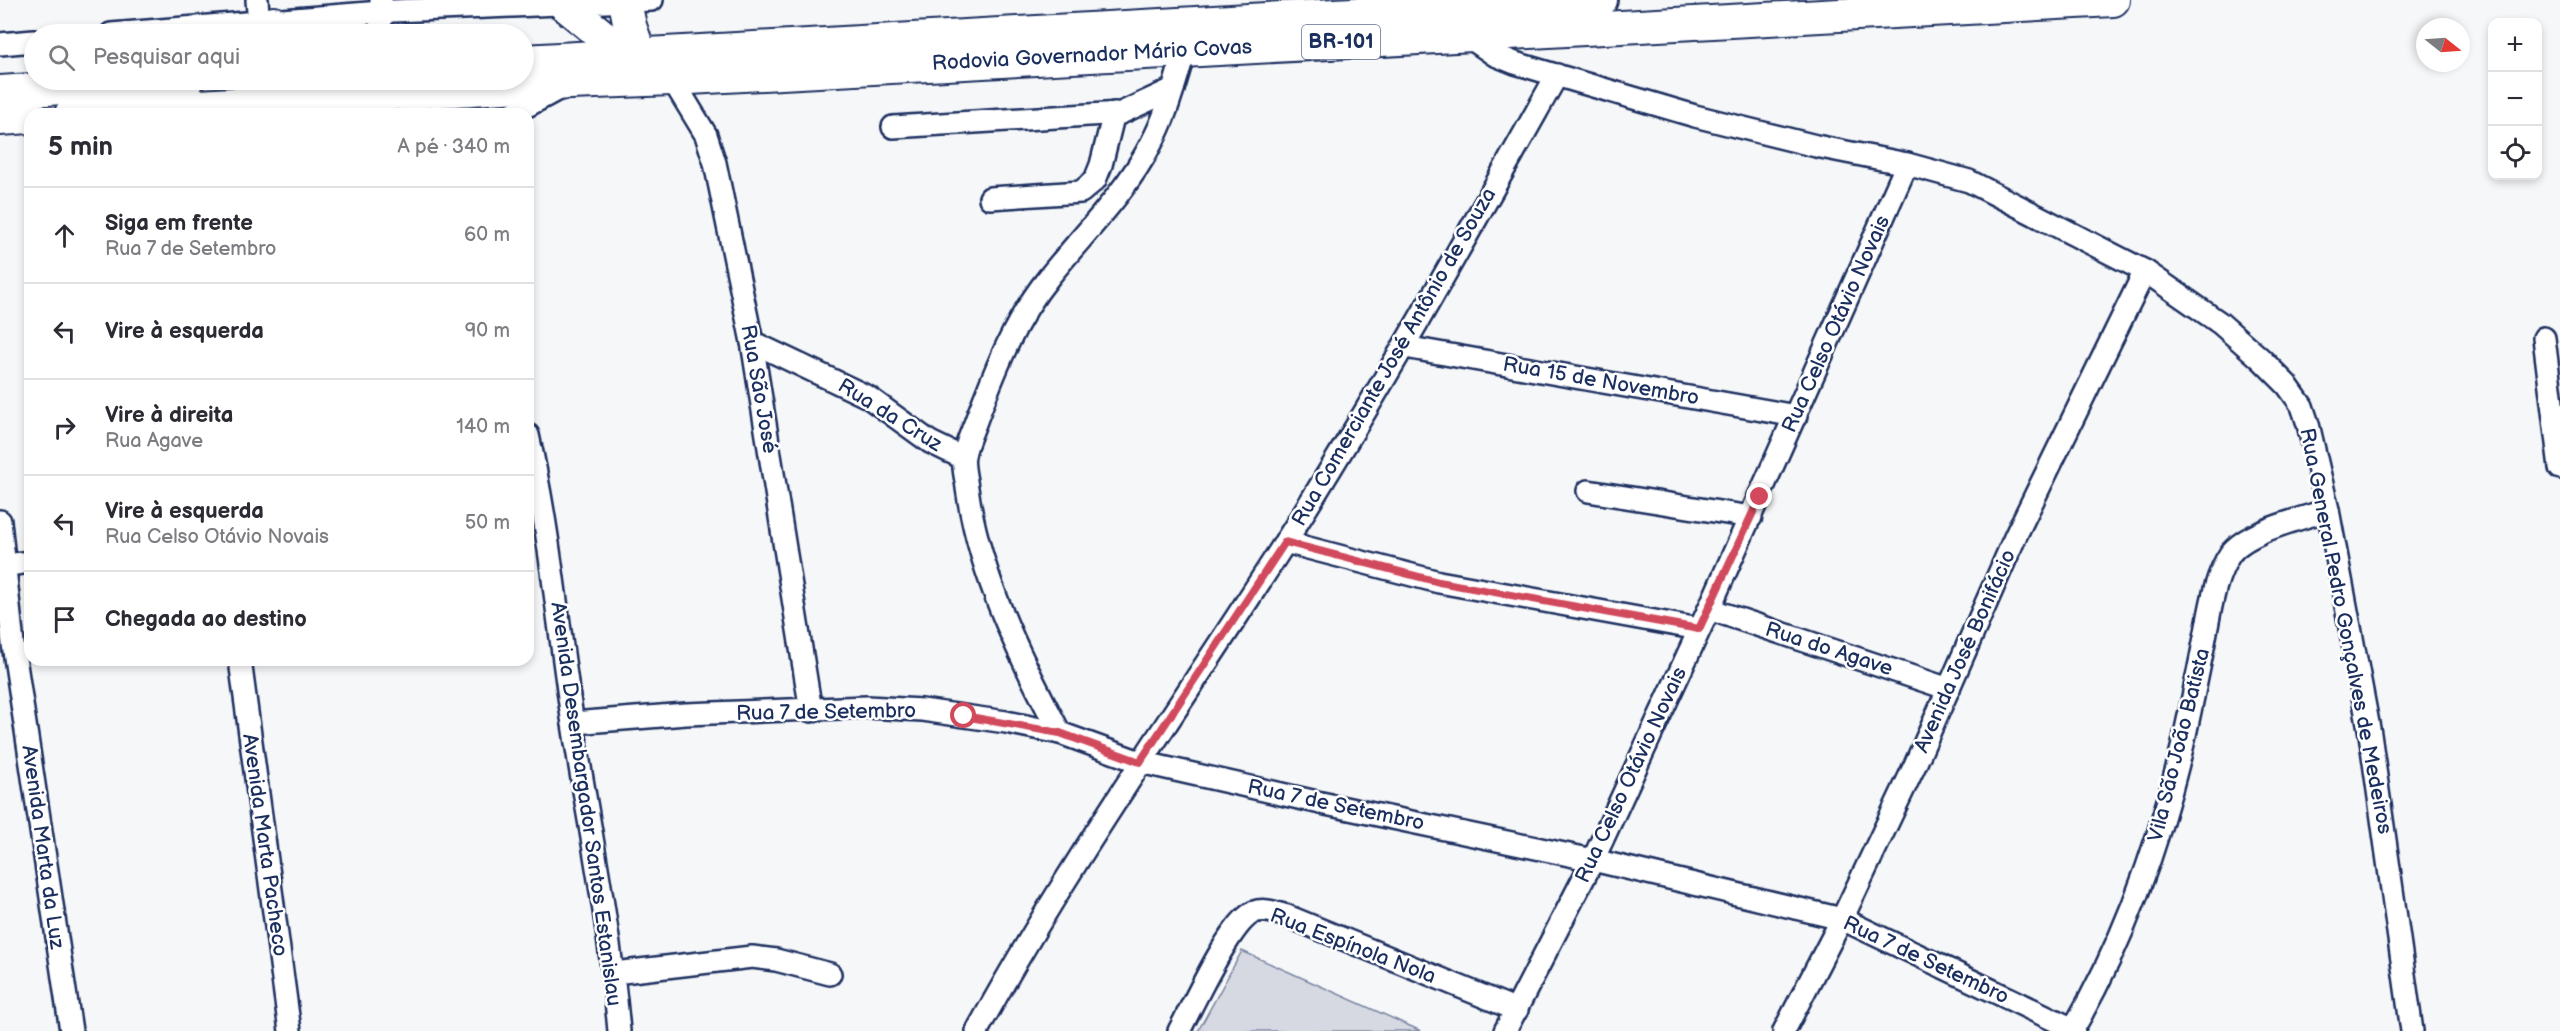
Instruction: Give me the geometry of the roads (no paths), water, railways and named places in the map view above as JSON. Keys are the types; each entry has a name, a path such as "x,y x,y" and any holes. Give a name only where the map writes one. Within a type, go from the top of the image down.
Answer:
{"highway":[{"name":"Rodovia Governador Mário Covas","path":"534,60 1306,9 1601,0"},
{"name":"Rodovia Governador Mário Covas","path":"534,88 570,83 2113,0"},
{"path":"633,55 630,26 639,1"},
{"path":"565,5 633,55"},
{"path":"0,92 31,90"},
{"name":"Rodovia Governador Mário Covas","path":"250,108 409,104 516,90"},
{"path":"0,119 24,117"}],"street":[{"path":"222,24 381,7 565,5 639,1"},
{"path":"380,24 381,7"},
{"name":"Rua General Pedro Gonçalves de Medeiros","path":"1466,35 1495,55 1695,116 1816,146 1907,164 1969,181 2145,271 2220,323 2287,385 2302,406 2308,424 2328,510 2370,734 2412,1031"},
{"path":"0,44 24,42"},
{"path":"1060,733 1022,662 997,595 970,507 963,458 1002,355 1021,316 1048,278 1118,196 1150,146 1164,117 1185,50"},
{"name":"Rua Comerciante José Antônio de Souza","path":"977,1031 1063,881 1285,542 1405,347 1557,75"},
{"name":"Rua São José","path":"672,79 705,135 715,163 752,342 811,711"},
{"path":"523,108 570,83"},
{"path":"893,127 1122,113 1173,89"},
{"path":"990,198 1081,192 1095,180 1114,113"},
{"name":"Rua Celso Otávio Novais","path":"1505,1031 1593,860 1751,517 1907,164"},
{"name":"Avenida José Bonifácio","path":"1784,1031 1842,919 1949,689 2016,535 2145,271"},
{"path":"2544,338 2560,468"},
{"name":"Rua da Cruz","path":"752,342 868,397 930,442 963,458"},
{"name":"Rua 15 de Novembro","path":"1405,347 1796,416"},
{"path":"1588,491 1751,517"},
{"name":"Avenida Desembargador Santos Estanislau","path":"535,497 614,973 619,1031"},
{"name":"Vila São João Batista","path":"2073,1030 2105,973 2156,843 2188,722 2215,589 2224,564 2239,544 2328,510"},
{"name":"Avenida Marta da Luz","path":"0,521 2,566 70,1031"},
{"path":"1285,542 1439,582 1699,629"},
{"path":"2,566 24,563"},
{"name":"Rua do Agave","path":"1709,609 1949,689"},
{"name":"Avenida Marta Pacheco","path":"241,666 290,1031"},
{"name":"Rua 7 de Setembro","path":"573,723 686,714 811,711 867,707 922,710 1006,722 1060,733 1140,762 1320,803 1593,860 1842,919 2073,1030"},
{"name":"Rua Espínola Nola","path":"1179,1031 1231,935 1245,918 1256,911 1269,911 1287,916 1517,1010"},
{"path":"614,973 752,957 776,960 830,974"}]}
